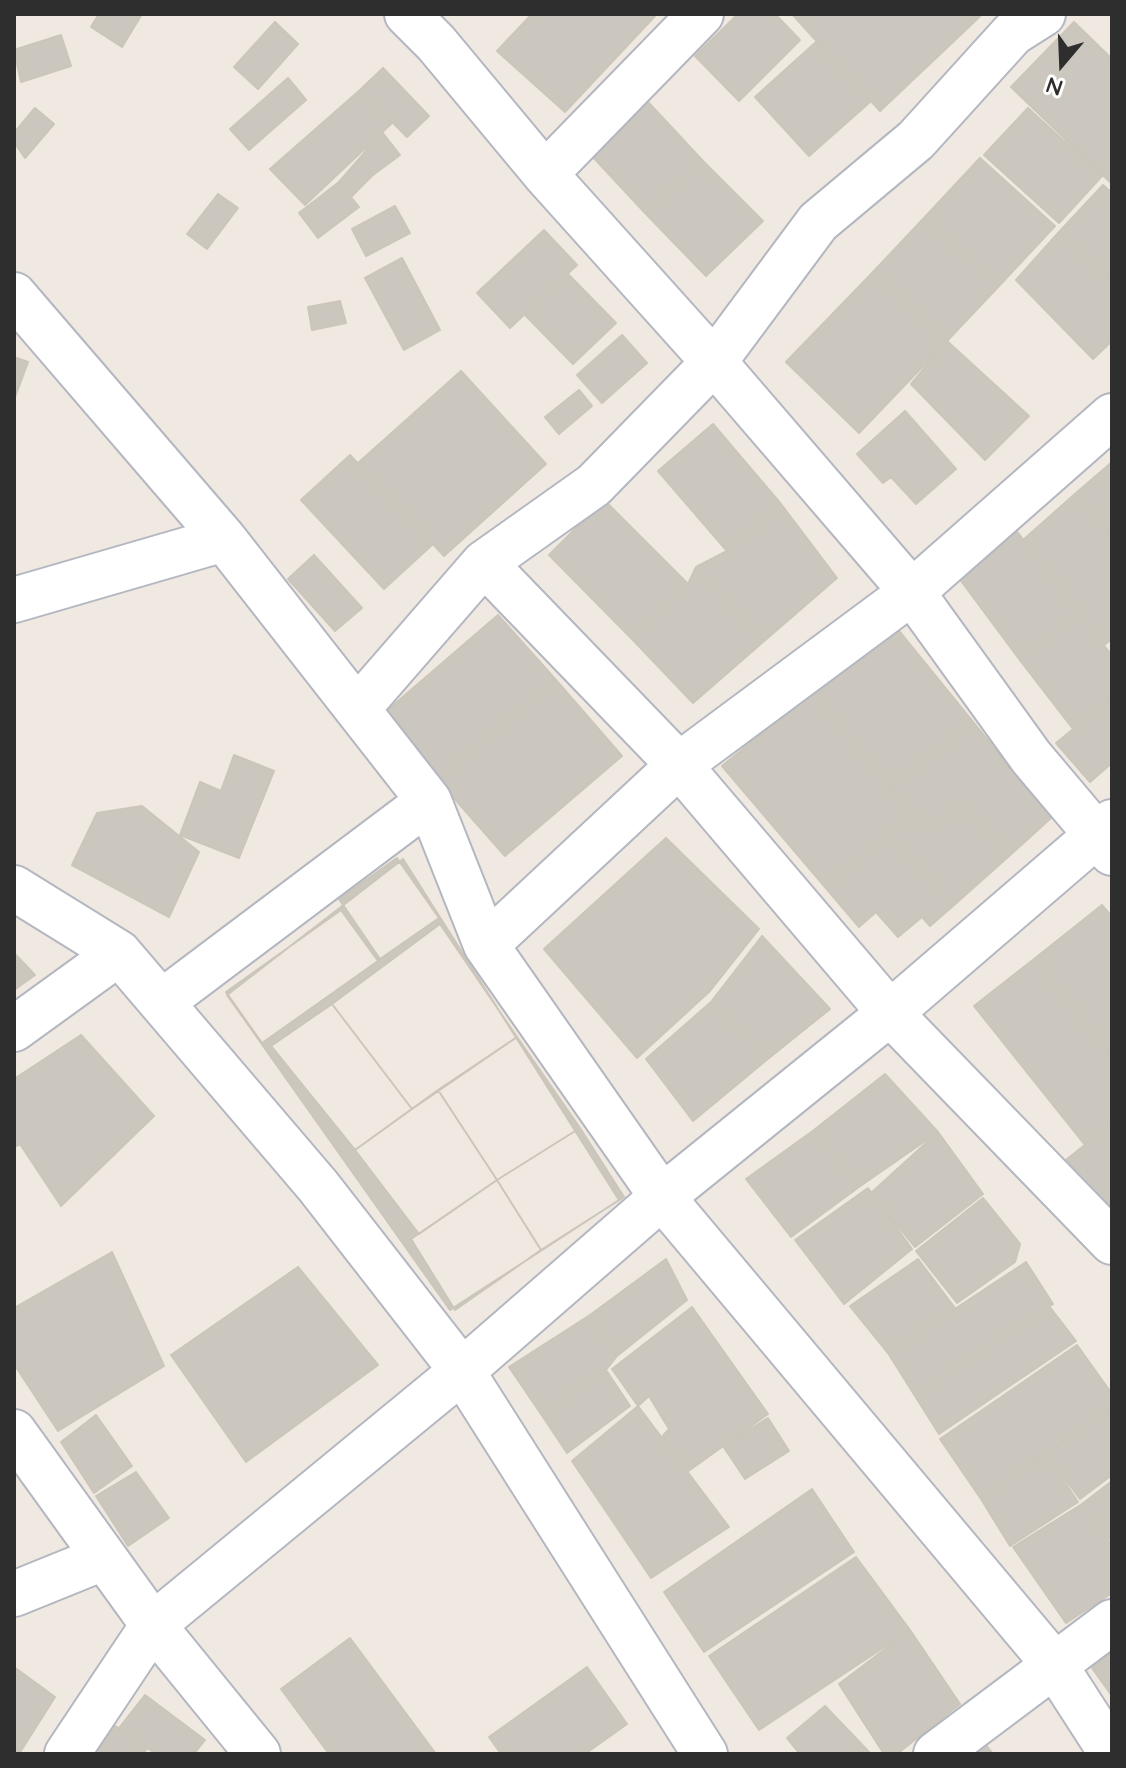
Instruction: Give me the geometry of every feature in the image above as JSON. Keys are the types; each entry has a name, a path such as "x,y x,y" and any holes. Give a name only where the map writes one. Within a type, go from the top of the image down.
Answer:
{"street":[{"path":"67,1754 153,1625 462,1371 662,1197 1106,837 1031,757 912,592 714,362 545,174 436,43 407,14"},
{"path":"545,174 701,14"},
{"path":"358,708 484,563 594,485 714,362 818,222 916,140 1013,33 1043,14"},
{"path":"14,295 224,539 429,801 486,945 662,1197 1054,1664 1112,1754"},
{"path":"486,945 679,765 912,592 1112,416"},
{"path":"14,600 224,539"},
{"path":"484,563 679,765 890,1013 1112,1242"},
{"path":"163,1001 429,801"},
{"path":"14,888 119,953 318,1186 462,1371 705,1754"},
{"path":"14,1029 119,953"},
{"path":"14,1432 153,1625 258,1754"},
{"path":"14,1594 103,1558"},
{"path":"936,1754 1112,1622"}],"building":[{"path":"99,14 142,14 122,47 91,27"},
{"path":"532,14 655,16 565,112 497,51"},
{"path":"738,14 775,14 800,40 739,101 695,56"},
{"path":"792,14 962,14 972,24 880,111"},
{"path":"962,14 982,14 972,24"},
{"path":"275,22 298,44 258,89 234,67"},
{"path":"1074,22 1112,59 1112,184 1011,87"},
{"path":"61,35 71,66 21,82 14,50"},
{"path":"816,42 870,102 809,156 755,97"},
{"path":"383,68 429,116 407,137 360,90"},
{"path":"288,78 306,100 249,150 230,129"},
{"path":"360,90 392,123 305,205 270,169"},
{"path":"648,102 703,161 646,214 591,155"},
{"path":"35,108 54,124 25,158 14,142 14,133"},
{"path":"1028,108 1102,176 1059,223 984,155"},
{"path":"382,132 400,155 373,175 359,159"},
{"path":"980,158 1055,226 999,286 924,218"},
{"path":"359,159 373,175 351,197 339,182"},
{"path":"703,161 763,221 706,276 646,214"},
{"path":"339,182 359,207 318,238 299,213"},
{"path":"1103,185 1112,193 1112,282 1059,232"},
{"path":"218,194 238,208 207,249 187,234"},
{"path":"395,206 410,233 366,256 352,229"},
{"path":"924,218 999,286 947,341 874,271"},
{"path":"544,230 577,265 510,328 477,293"},
{"path":"1059,232 1112,282 1112,341 1093,359 1016,280"},
{"path":"402,258 440,330 404,350 365,278"},
{"path":"874,271 947,341 859,433 786,362"},
{"path":"568,274 616,323 573,364 524,314"},
{"path":"340,301 346,323 312,330 308,307"},
{"path":"622,335 647,363 602,403 577,375"},
{"path":"947,341 1029,416 985,460 911,384"},
{"path":"14,357 28,362 14,400"},
{"path":"461,371 546,464 444,556 358,463"},
{"path":"579,390 592,406 559,434 545,417"},
{"path":"905,411 956,469 916,504 891,477 883,483 857,454"},
{"path":"713,424 781,504 727,551 658,471"},
{"path":"350,455 433,544 384,589 301,500"},
{"path":"1112,462 1112,539 1076,493"},
{"path":"1076,493 1112,539 1112,639 1104,645 1023,540"},
{"path":"604,500 688,584 632,639 549,555"},
{"path":"781,504 837,578 763,642 696,567 727,551"},
{"path":"1012,525 1080,613 1019,659 953,570"},
{"path":"314,555 362,608 335,631 288,579"},
{"path":"696,567 763,642 693,703 632,639 688,584"},
{"path":"1080,613 1112,656 1112,697 1073,729 1019,659"},
{"path":"498,615 556,680 438,780 383,714"},
{"path":"895,626 973,722 890,788 812,692"},
{"path":"556,680 622,756 505,856 438,780"},
{"path":"812,692 912,814 825,887 722,766"},
{"path":"1109,700 1112,704 1112,763 1090,782 1056,743"},
{"path":"973,722 1051,818 1008,857 961,804 929,832 890,788"},
{"path":"234,755 274,771 239,858 180,835 200,782 221,791"},
{"path":"961,804 1008,857 953,906 890,833 912,814 929,832"},
{"path":"142,806 199,852 169,917 72,865 97,813"},
{"path":"890,833 953,906 930,926 922,917 898,937 876,912 859,927 825,887"},
{"path":"666,838 759,929 710,991 637,1058 544,949"},
{"path":"397,858 439,918 380,959 339,899"},
{"path":"403,859 619,1200 450,1310 227,995"},
{"path":"1102,905 1112,917 1112,1057 1034,959"},
{"path":"341,910 378,961 262,1043 226,992"},
{"path":"440,924 517,1037 412,1109 332,1004"},
{"path":"762,936 830,1009 769,1058 711,1002"},
{"path":"14,953 35,975 14,990"},
{"path":"1034,959 1112,1057 1112,1123 1085,1145 974,1006"},
{"path":"711,1002 769,1058 693,1121 646,1059"},
{"path":"332,1004 412,1109 355,1150 271,1046"},
{"path":"81,1035 154,1116 61,1206 20,1144 14,1147 14,1079"},
{"path":"517,1037 580,1128 497,1180 438,1090"},
{"path":"885,1074 938,1132 859,1187 814,1130"},
{"path":"438,1090 497,1180 419,1234 355,1150"},
{"path":"1112,1123 1112,1214 1108,1217 1066,1160"},
{"path":"580,1128 624,1197 541,1250 497,1180"},
{"path":"814,1130 859,1187 791,1237 746,1179"},
{"path":"938,1132 983,1194 915,1247 871,1193"},
{"path":"497,1180 541,1250 455,1310 411,1239"},
{"path":"868,1188 912,1249 844,1304 795,1240"},
{"path":"983,1198 1020,1244 1015,1262 957,1303 916,1251"},
{"path":"112,1252 164,1366 58,1431 14,1364 14,1308"},
{"path":"666,1259 687,1300 617,1356 590,1315"},
{"path":"918,1259 955,1308 888,1353 850,1306"},
{"path":"1026,1262 1053,1304 915,1396 888,1353"},
{"path":"298,1267 378,1365 246,1462 171,1355"},
{"path":"1049,1306 1076,1341 939,1434 915,1396"},
{"path":"692,1307 768,1414 687,1472 662,1437 669,1429 649,1396 638,1406 612,1369"},
{"path":"590,1315 617,1356 606,1370 541,1414 509,1367"},
{"path":"1077,1345 1112,1394 1112,1407 981,1499 940,1439"},
{"path":"606,1370 630,1406 567,1453 541,1414"},
{"path":"638,1406 729,1527 651,1578 572,1461"},
{"path":"1112,1407 1112,1475 1080,1499 1046,1454"},
{"path":"96,1415 132,1466 94,1493 61,1442"},
{"path":"768,1418 789,1451 745,1479 723,1446"},
{"path":"1046,1454 1078,1502 1010,1546 981,1499"},
{"path":"136,1472 169,1518 128,1546 96,1496"},
{"path":"1112,1481 1112,1542 1082,1504"},
{"path":"812,1489 854,1552 704,1652 664,1592"},
{"path":"1082,1504 1112,1546 1112,1593 1066,1623 1013,1547"},
{"path":"856,1557 910,1630 759,1730 709,1656"},
{"path":"910,1630 960,1704 897,1754 884,1754 839,1684"},
{"path":"350,1638 436,1754 329,1754 281,1689"},
{"path":"1112,1652 1112,1696 1092,1668"},
{"path":"14,1667 55,1697 19,1754 14,1754"},
{"path":"587,1667 627,1724 585,1754 501,1754 489,1737"},
{"path":"145,1695 205,1740 194,1754 156,1754 119,1728"},
{"path":"825,1706 871,1754 800,1754 787,1738"},
{"path":"108,1721 147,1748 143,1754 85,1754"},
{"path":"980,1738 993,1754 963,1754"}]}
